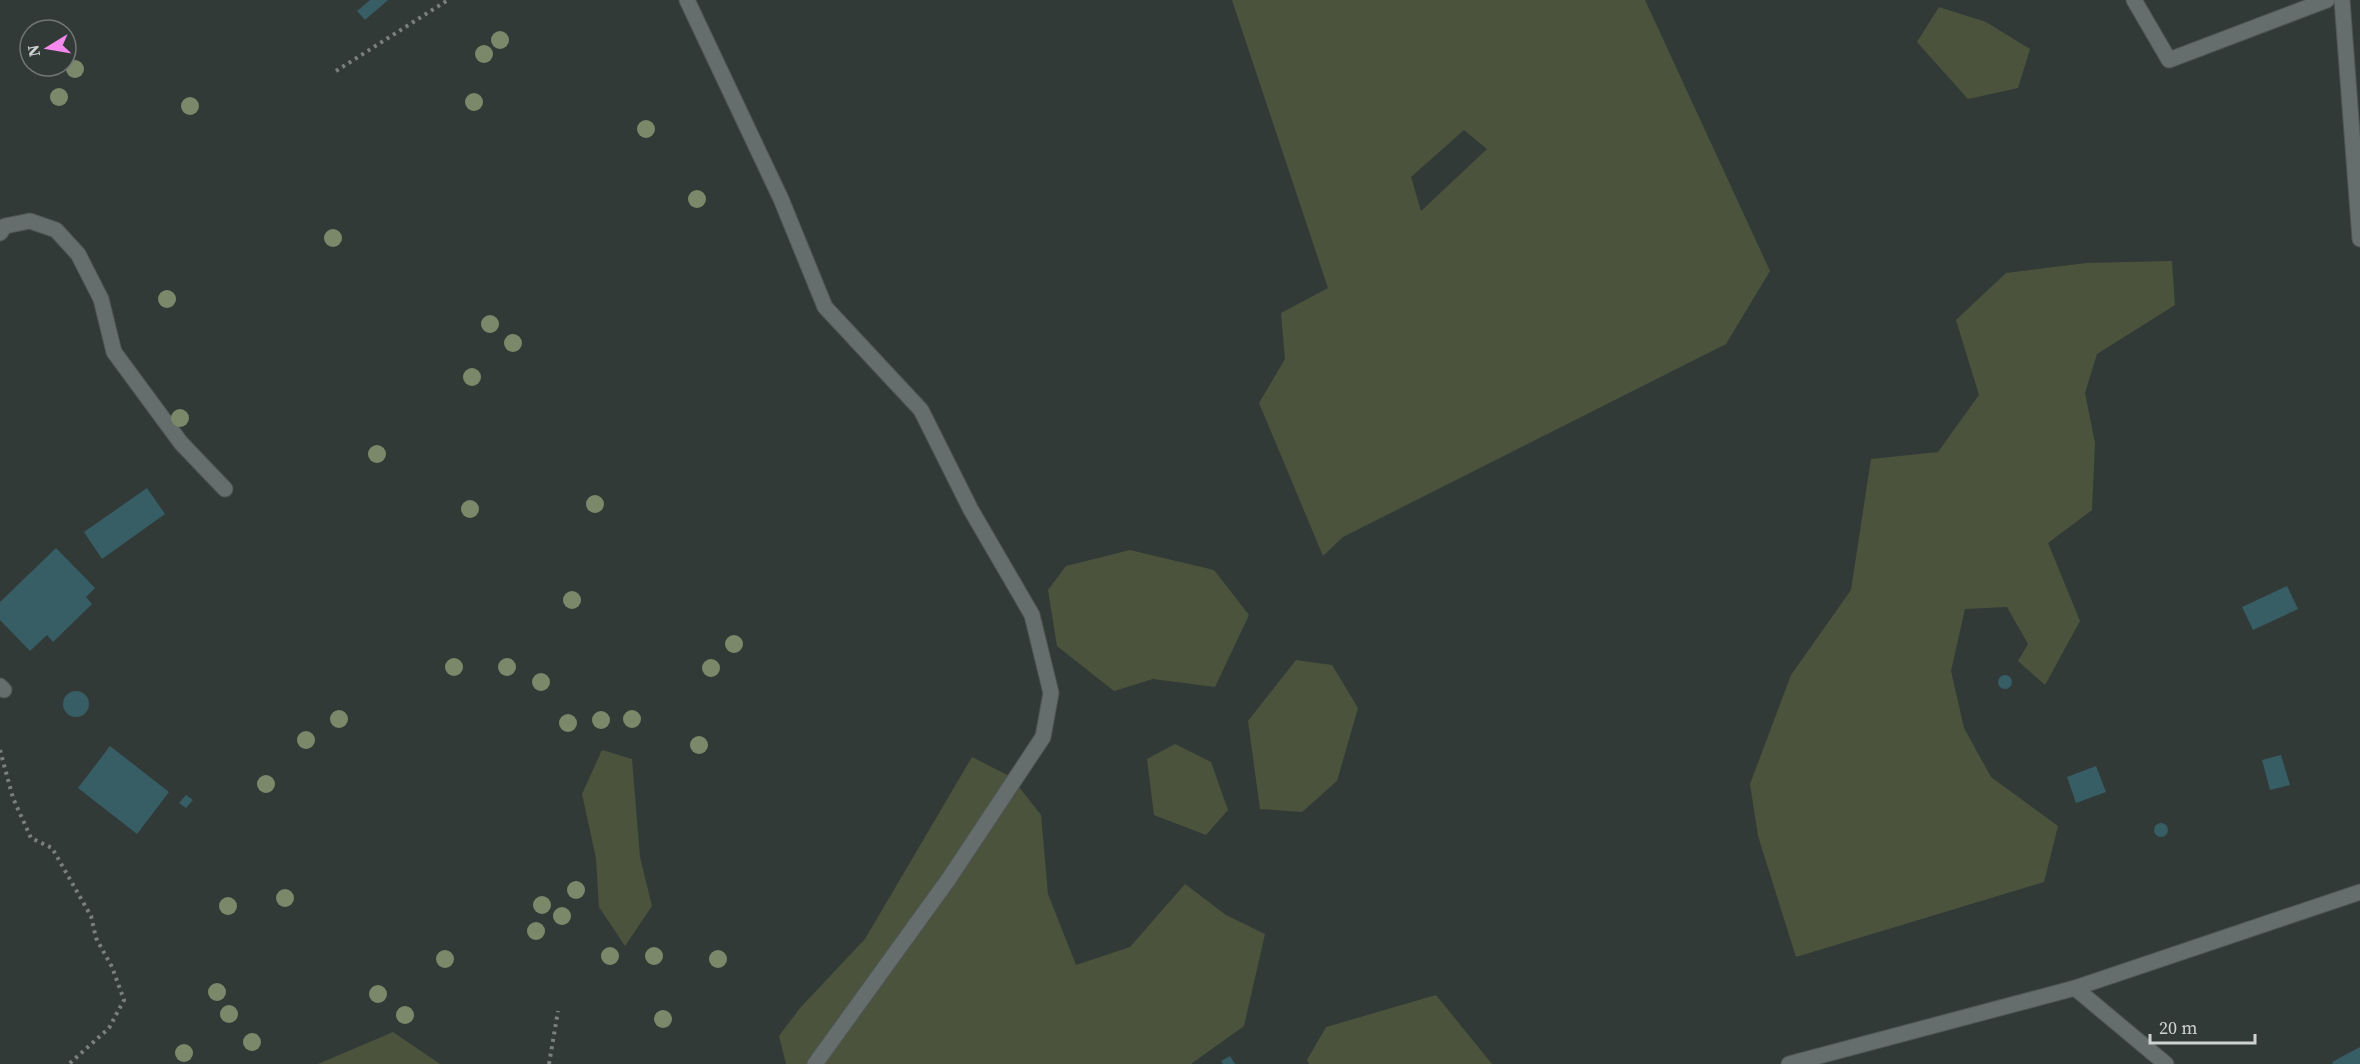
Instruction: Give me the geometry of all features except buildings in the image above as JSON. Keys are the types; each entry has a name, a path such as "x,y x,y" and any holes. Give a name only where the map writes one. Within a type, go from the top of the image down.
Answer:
{"street":[{"path":"687,0 781,199 825,307 921,410 971,510 1032,615 1051,693 1043,737 948,880 815,1064"},
{"path":"2134,0 2169,60 2327,0"},
{"path":"2342,0 2360,239"},
{"path":"0,233 4,226 30,221 56,230 78,254 101,299 114,352 181,443 225,489"},
{"path":"1789,1064 2075,988 2360,892"},
{"path":"2075,988 2166,1064"}],"path":[{"path":"336,71 448,0"},
{"path":"0,750 13,798 31,838 52,848 90,916 96,938 112,967 123,1000 109,1028 69,1064"},
{"path":"549,1064 558,1011"}],"green space":[{"path":"1232,0 1645,0 1770,271 1726,344 1343,537 1323,556 1259,403 1285,359 1281,313 1328,288","holes":["1464,130 1487,149 1421,211 1411,177"]},
{"path":"1939,7 1986,22 2030,49 2018,88 1968,99 1917,42"},
{"path":"2172,261 2175,305 2097,354 2085,393 2095,443 2092,510 2048,543 2080,621 2045,685 2018,661 2028,644 2007,607 1965,609 1951,671 1964,728 1991,777 2058,826 2044,882 1796,957 1758,836 1750,784 1791,675 1851,590 1871,459 1938,452 1979,395 1956,320 2006,273 2086,263"},
{"path":"1130,550 1214,570 1249,615 1215,687 1153,679 1114,691 1057,646 1048,590 1066,566"},
{"path":"1296,660 1332,665 1358,708 1337,781 1302,812 1260,809 1248,721"},
{"path":"1175,744 1211,762 1228,810 1206,835 1154,815 1147,759"},
{"path":"602,750 632,759 640,857 652,906 625,946 599,907 596,858 582,794"},
{"path":"972,757 1011,777 1041,815 1048,894 1076,965 1130,947 1185,884 1226,915 1265,934 1244,1026 1191,1064 786,1064 779,1036 800,1008 865,939"},
{"path":"1436,995 1492,1064 1309,1064 1307,1060 1326,1027"},
{"path":"393,1032 440,1064 318,1064"}]}
